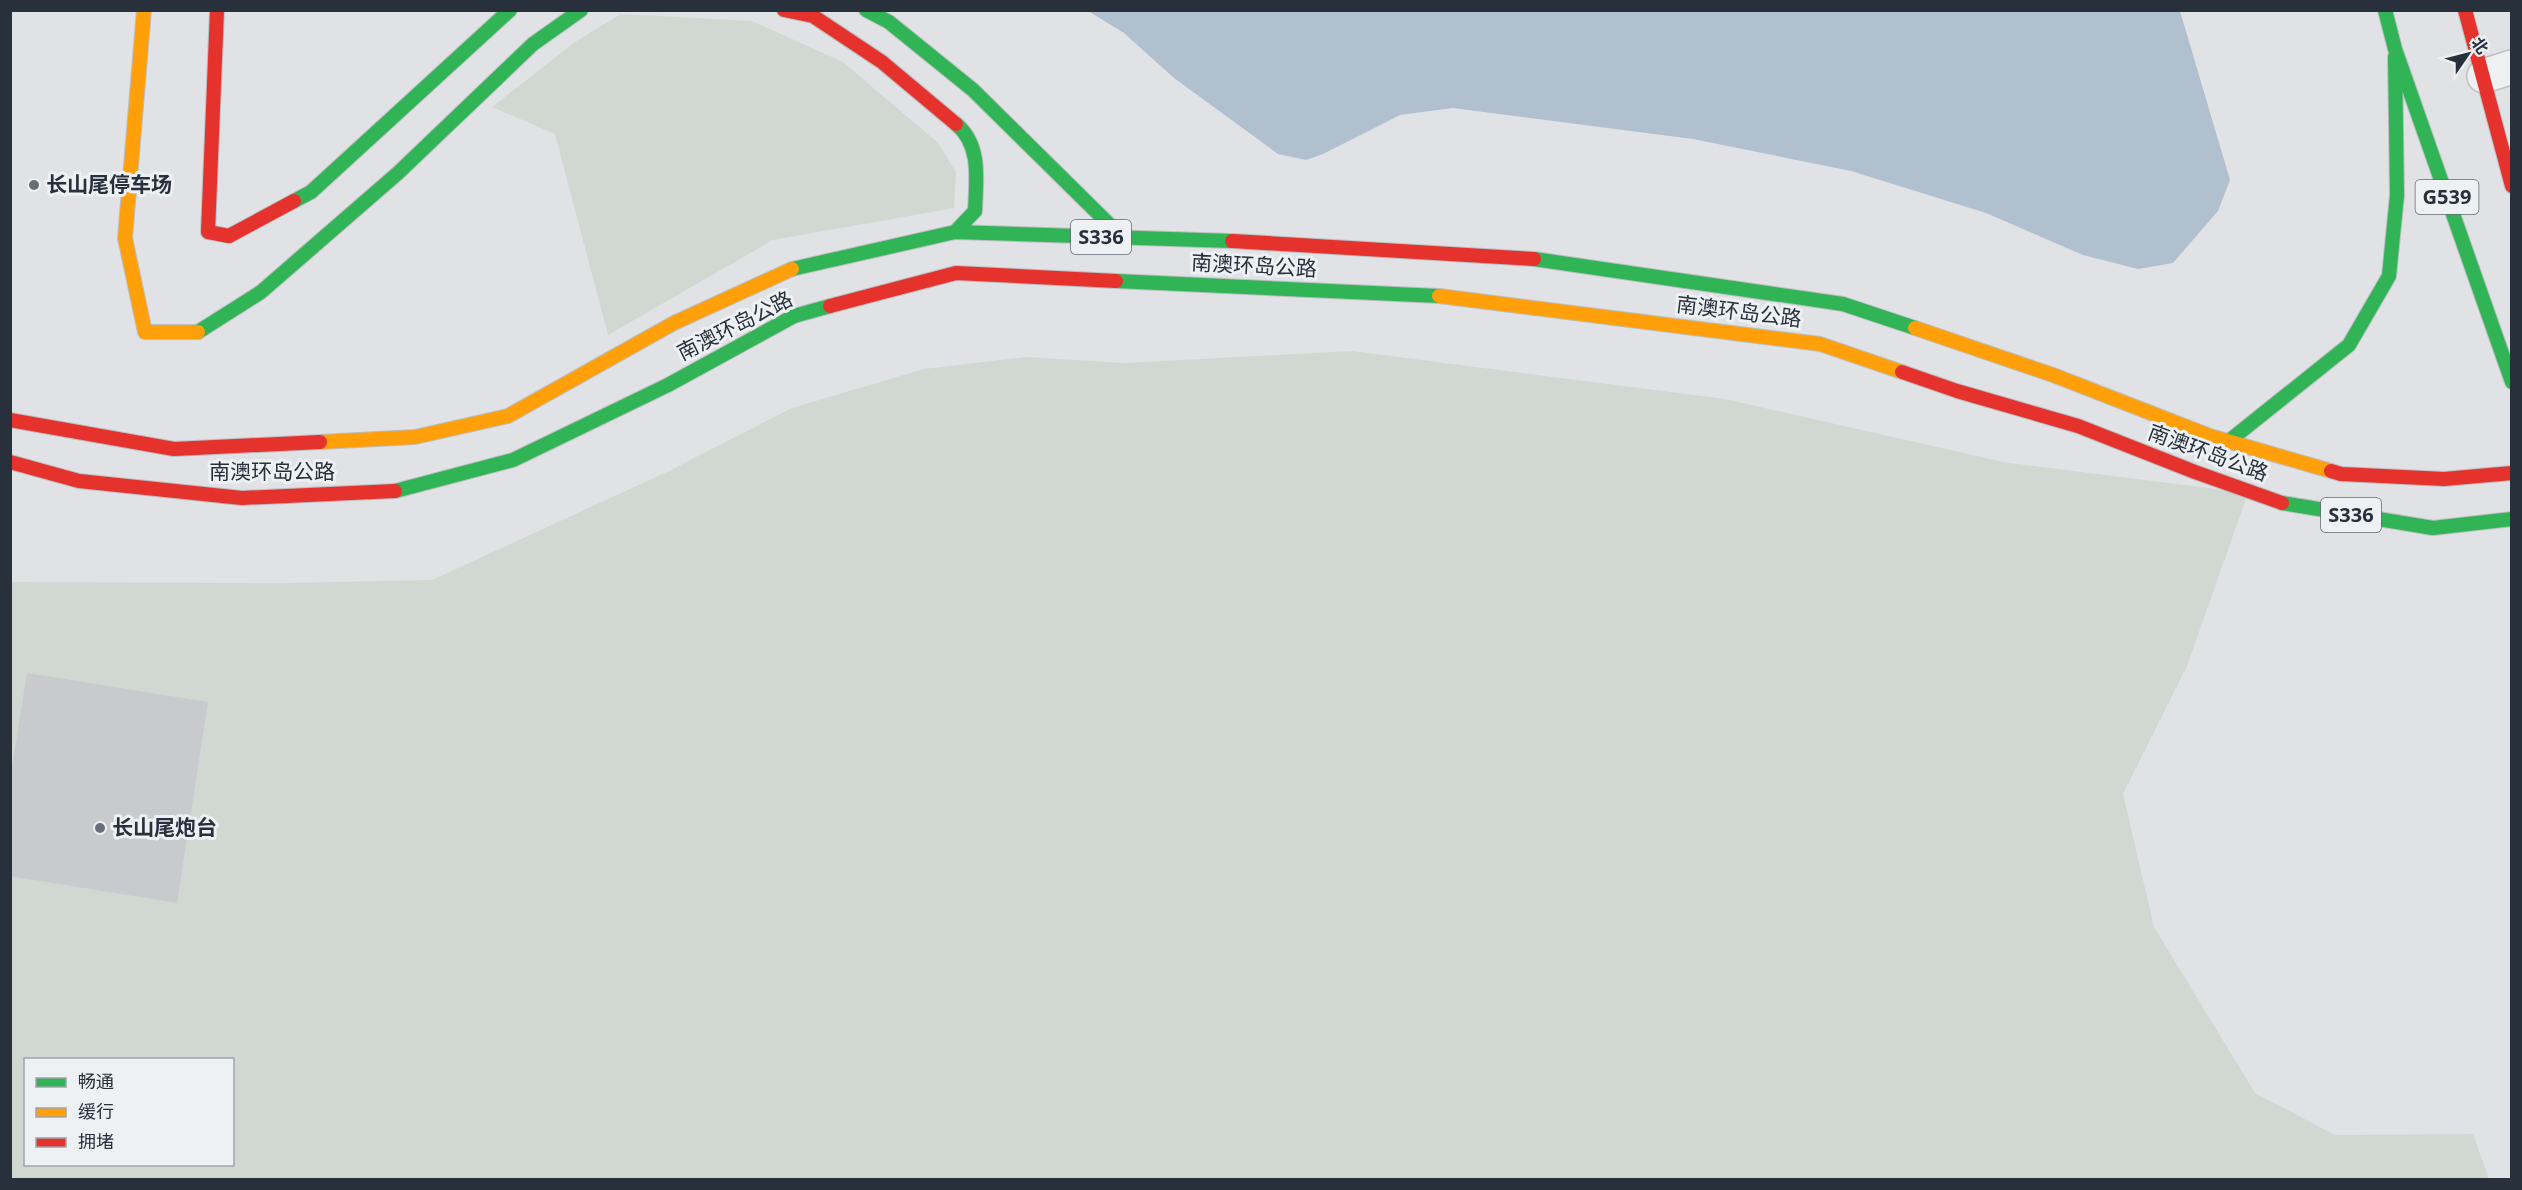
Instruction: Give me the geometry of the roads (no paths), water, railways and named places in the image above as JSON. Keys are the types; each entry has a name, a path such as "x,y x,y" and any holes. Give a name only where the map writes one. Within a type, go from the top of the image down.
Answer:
{"main road":[{"path":"144,10 125,238 145,332 200,332 261,292 398,173 533,44 581,10"},
{"path":"217,10 208,232 229,236 311,192 510,10"},
{"path":"784,10 813,16 882,62 976,117 1123,237"},
{"path":"867,10 889,22 973,90 977,159 975,211 955,232"},
{"name":"G539","path":"2385,10 2395,49 2511,382"},
{"name":"G539","path":"2465,10 2498,72 2511,186"},
{"path":"2229,441 2349,345 2390,276 2397,195 2395,49"},
{"name":"南澳环岛公路","path":"10,420 174,449 388,444 508,416 675,323 795,268 955,232 1267,242 1524,258 1843,304 2053,375 2229,441 2341,474 2444,479 2511,473"},
{"name":"南澳环岛公路","path":"10,462 79,482 242,498 392,485 513,460 668,385 794,316 956,273 1455,297 1820,344 1957,391 2078,426 2195,472 2286,504 2433,528 2511,519"}],"water":[{"path":"1088,11 2180,11 2230,180 2218,211 2173,263 2138,269 2083,255 1986,213 1851,171 1693,139 1453,108 1400,115 1323,154 1306,160 1278,154 1174,78 1124,33"}],"place":[{"name":"长山尾停车场","path":"34,185"},
{"name":"长山尾炮台","path":"100,828"}]}
